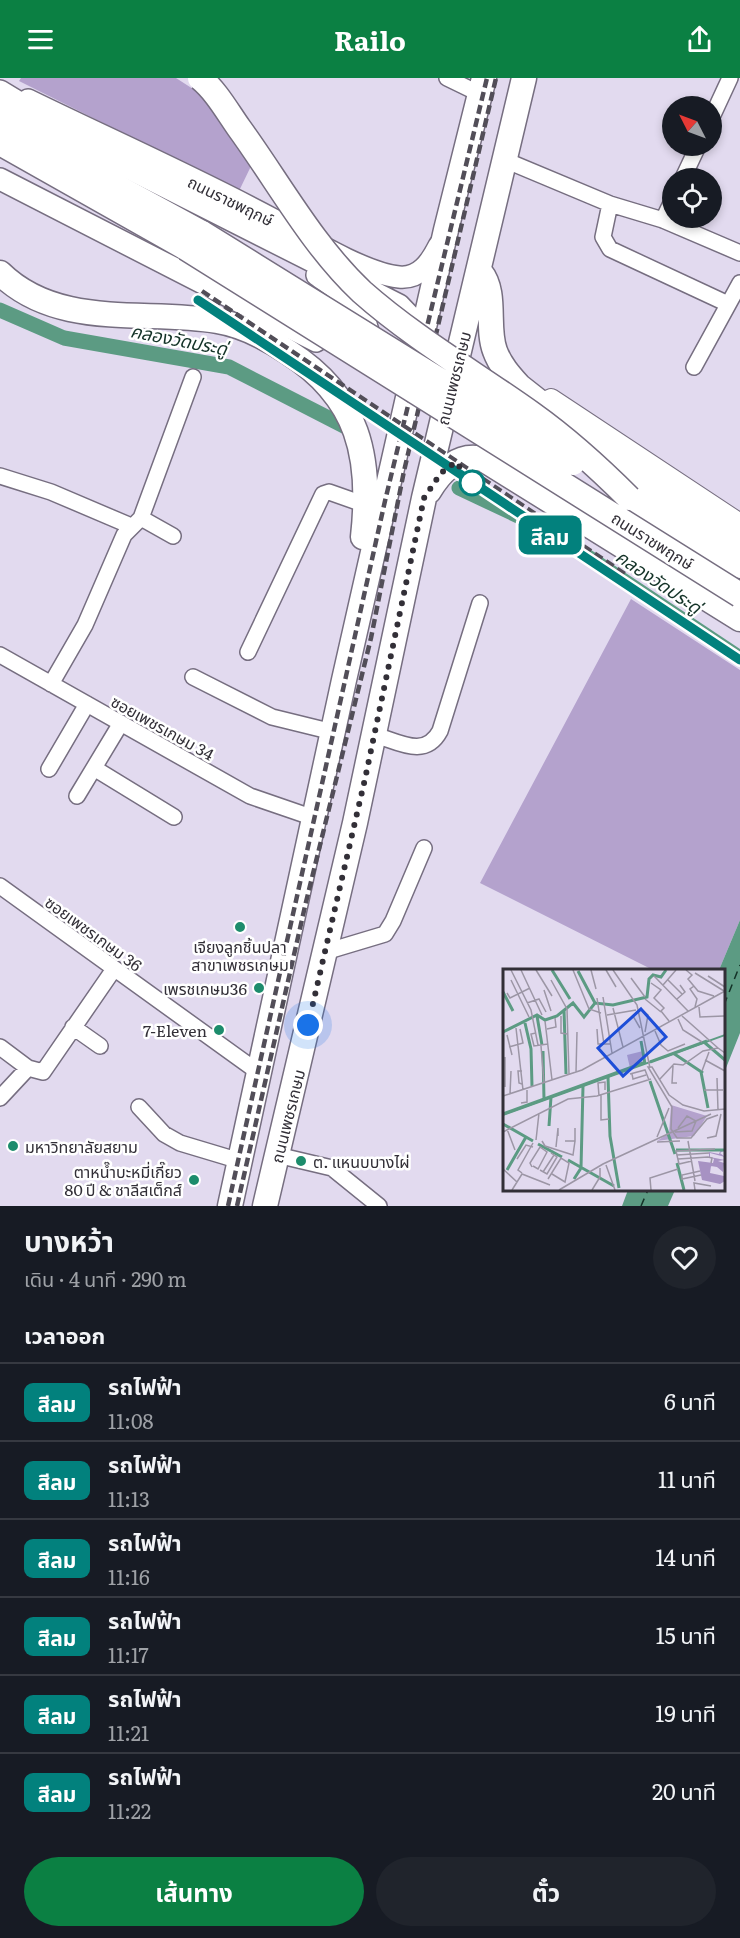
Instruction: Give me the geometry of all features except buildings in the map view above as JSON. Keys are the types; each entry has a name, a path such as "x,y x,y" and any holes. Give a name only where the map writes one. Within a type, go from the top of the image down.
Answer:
{"main road":[{"path":"200,78 214,93 249,141 290,205 361,291 404,325 533,415 569,443 629,498"},
{"name":"ถนนเพชรเกษม","path":"268,1204 277,1155 375,735 424,498 480,271 524,78"},
{"path":"268,1204 231,1200 344,680 446,230 482,86"},
{"path":"0,89 123,167"},
{"name":"ถนนราชพฤกษ์","path":"0,89 274,220 313,243 386,274 400,278 425,268 446,230"},
{"path":"0,106 399,305 423,331 433,349 439,372 443,421"},
{"name":"ถนนราชพฤกษ์","path":"0,123 740,566"},
{"name":"ถนนราชพฤกษ์","path":"0,143 194,240 740,595"},
{"path":"0,179 205,283 410,392"},
{"path":"260,235 353,301 361,311 368,331 363,342 353,349 323,345"},
{"path":"410,392 423,386 439,372 457,341 480,271"},
{"path":"480,271 487,286 494,350 507,373 520,387 618,464 740,540"},
{"path":"0,273 41,300 66,309 218,321 246,329 307,364 335,390 348,410 360,441 366,505 344,680"},
{"path":"424,498 441,473 460,459 473,456 483,459 740,620"}],"street":[{"path":"186,78 211,95 267,159"},
{"path":"447,78 482,86"},
{"path":"722,96 730,78"},
{"path":"505,160 610,204 662,220"},
{"path":"610,204 603,237 610,249 728,304"},
{"path":"684,228 738,248"},
{"path":"694,367 740,283"},
{"path":"51,684 85,625 124,535 136,522 193,377"},
{"path":"520,387 554,401 740,524"},
{"path":"539,403 526,398 506,401 493,417 491,425 498,442 533,456 740,588"},
{"path":"473,456 493,451 518,449"},
{"path":"0,476 173,536"},
{"path":"248,652 323,494 328,492 366,505"},
{"path":"375,735 417,747 429,746 435,741 480,603"},
{"name":"ซอยเพชรเกษม 34","path":"0,656 259,801 314,818"},
{"path":"193,677 272,717 333,732"},
{"path":"49,769 87,704"},
{"path":"77,796 121,723"},
{"path":"94,768 174,817"},
{"path":"325,952 385,934 393,921 424,848"},
{"name":"ซอยเพชรเกษม 36","path":"0,886 258,1072"},
{"path":"0,1047 28,1068 43,1072 114,969"},
{"path":"74,1027 100,1046"},
{"path":"0,1098 28,1068"},
{"path":"139,1107 164,1134 180,1143 240,1161"},
{"path":"277,1155 333,1168 379,1206"}],"shaded area":[{"path":"21,78 176,78 207,98 252,164 239,191 19,81"},
{"path":"631,599 740,670 740,920 719,969 651,969 480,883"},
{"path":"740,920 740,1033 725,1070 725,969 719,969"},
{"path":"628,1191 675,1191 668,1206 622,1206"}],"waterway":[{"name":"คลองวัดประดู่","path":"0,310 64,338 229,367 344,426"},
{"name":"คลองวัดประดู่","path":"459,488 546,529 740,658"}],"ferry route":[{"path":"725,1002 740,965"},
{"path":"641,1206 648,1191"}],"railway":[{"path":"228,1206 385,501 487,78"},
{"path":"237,1206 306,902 371,638 404,471 496,78"},
{"path":"202,291 628,576"},
{"path":"198,300 740,660"}],"metro line":[{"name":"สีลม","path":"198,300 740,660"}],"place":[{"name":"เจียงลูกชิ้นปลา สาขาเพชรเกษม","path":"240,927"},
{"name":"เพรชเกษม36","path":"259,988"},
{"name":"7-Eleven","path":"219,1030"},
{"name":"มหาวิทยาลัยสยาม","path":"13,1146"},
{"name":"ต. แหนบบางไผ่","path":"301,1161"},
{"name":"ตาหน๊ำบะหมี่เกี๊ยว 80 ปี & ชาลีสเต็กส์","path":"194,1180"}],"route":[{"path":"308,1025 365,779 424,498 441,473 456,462 472,483"}]}
